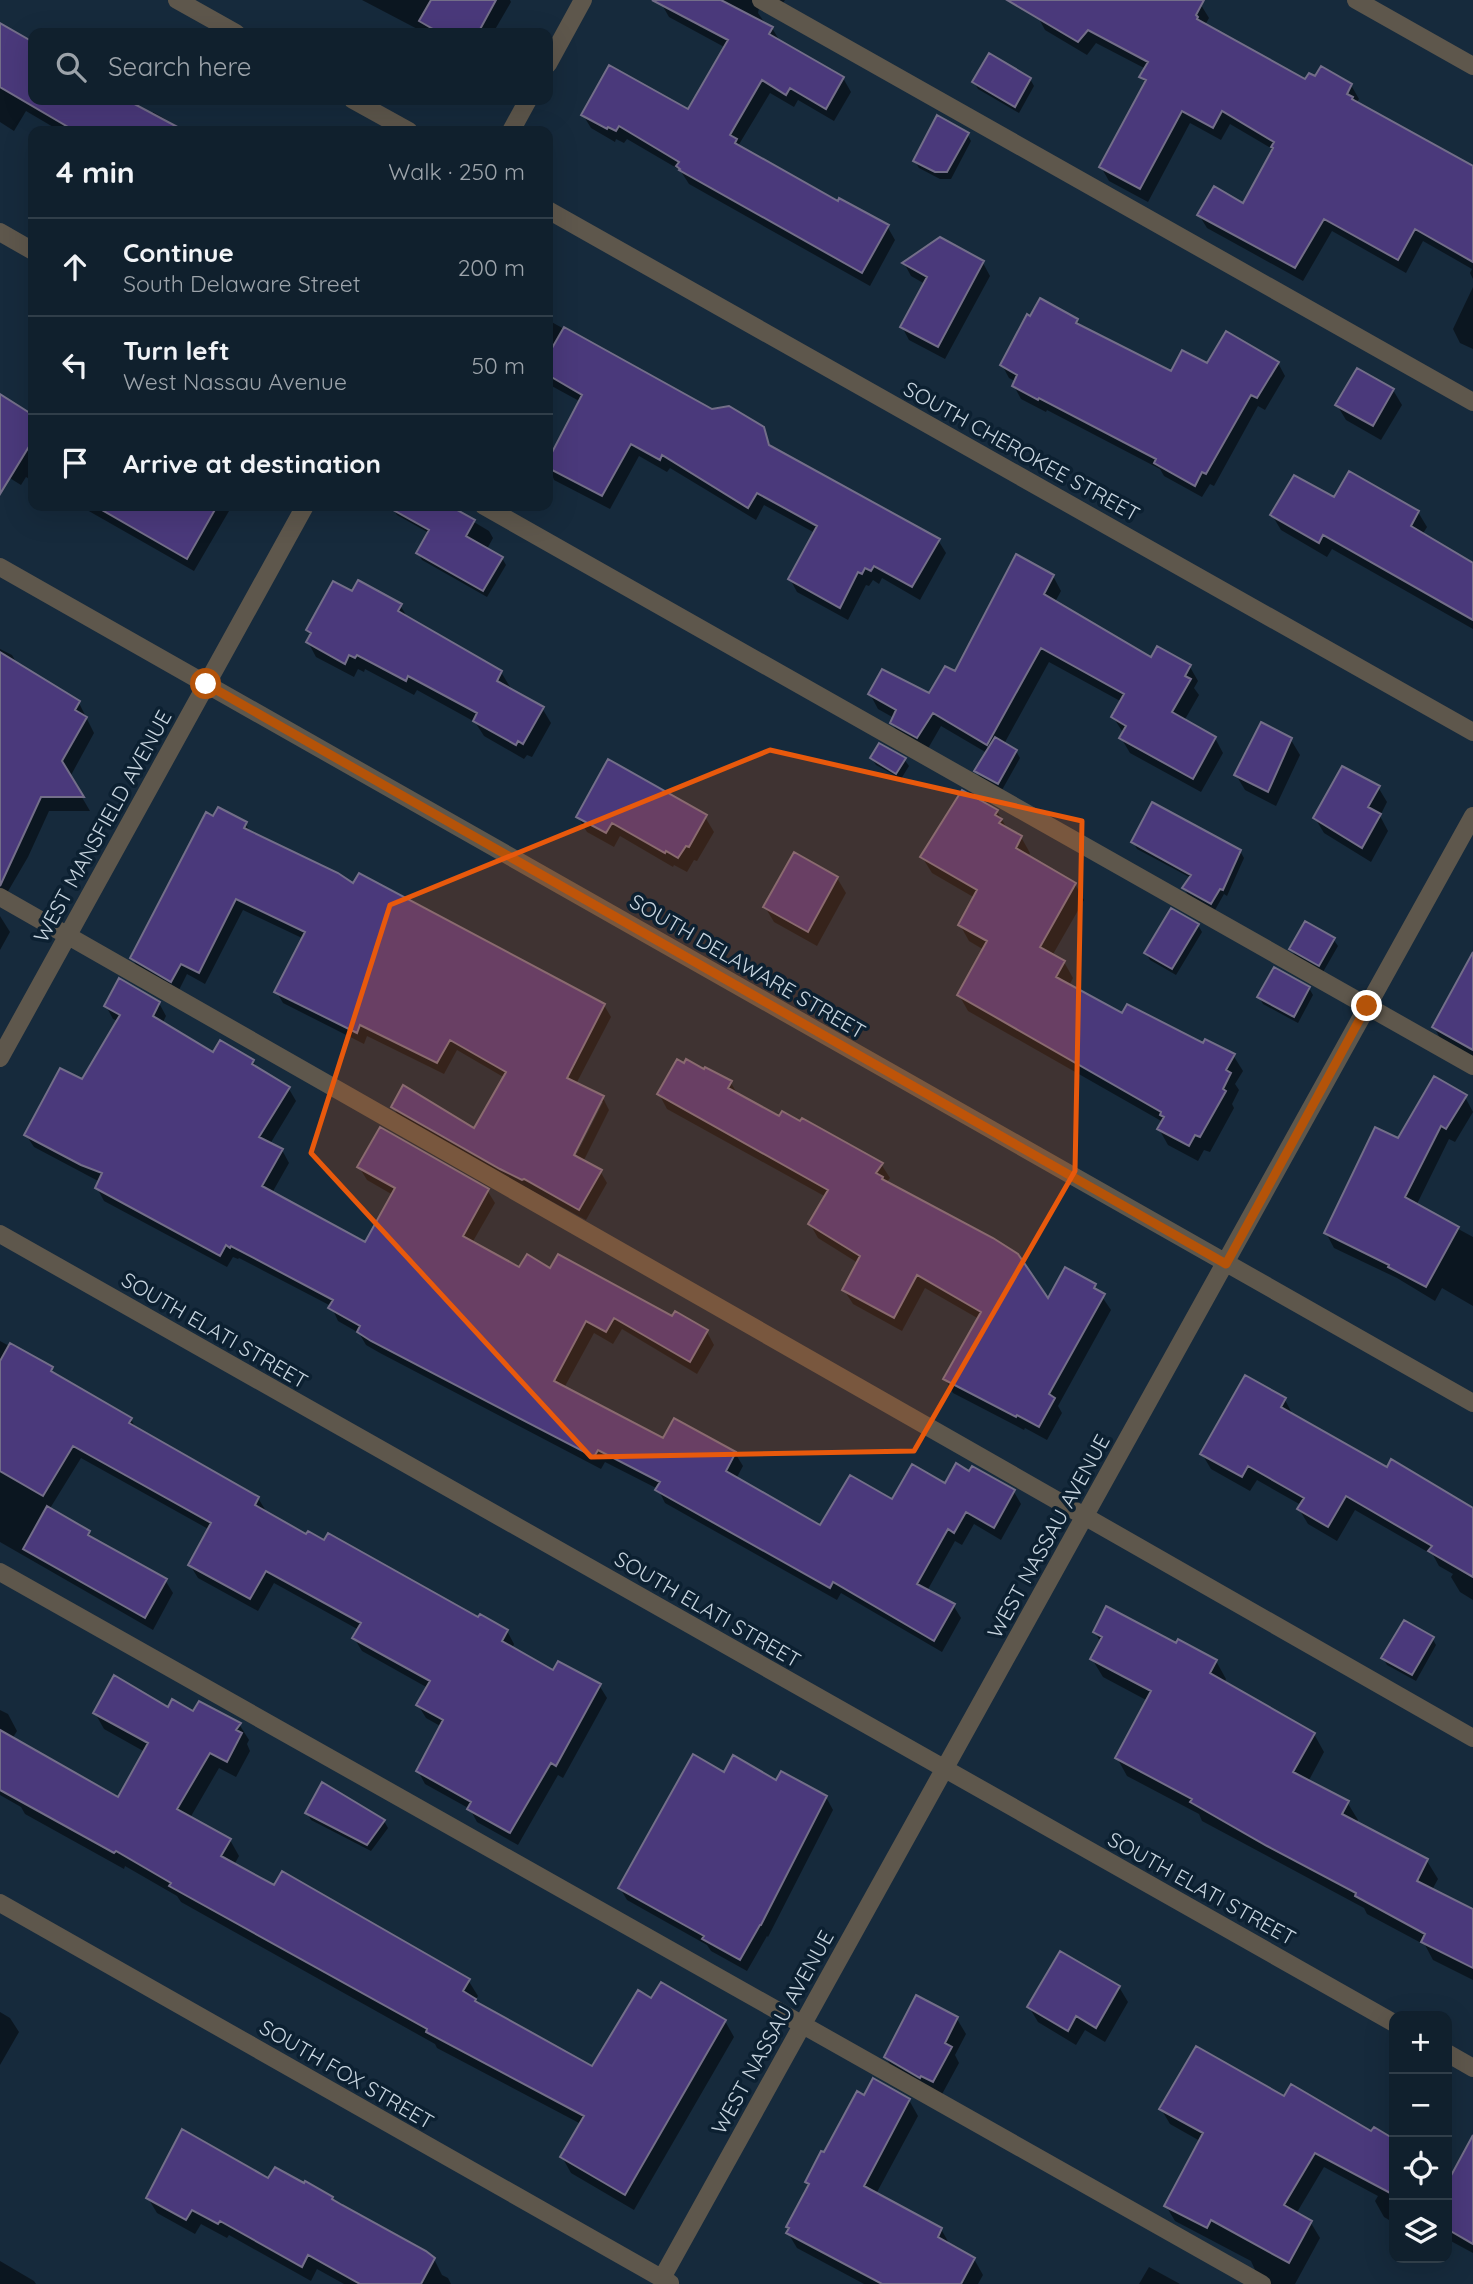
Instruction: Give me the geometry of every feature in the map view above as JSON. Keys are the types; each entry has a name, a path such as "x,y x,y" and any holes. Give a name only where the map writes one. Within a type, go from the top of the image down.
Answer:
{"street":[{"path":"177,0 227,28"},
{"path":"553,56 583,0"},
{"path":"761,0 1473,402"},
{"path":"1356,0 1473,66"},
{"path":"362,105 400,126"},
{"path":"514,126 525,105"},
{"name":"SOUTH CHEROKEE STREET","path":"553,213 1473,732"},
{"path":"0,232 28,248"},
{"name":"WEST MANSFIELD AVENUE","path":"0,1058 301,511"},
{"path":"493,511 1473,1066"},
{"name":"SOUTH DELAWARE STREET","path":"0,567 1473,1403"},
{"name":"WEST NASSAU AVENUE","path":"666,2281 802,2026 1473,816"},
{"path":"0,897 1473,1738"},
{"name":"SOUTH ELATI STREET","path":"0,1234 1389,2020"},
{"path":"0,1572 1262,2284"},
{"name":"SOUTH FOX STREET","path":"0,1903 666,2281"},
{"path":"1452,2056 1473,2068"}],"highlighted area":[{"path":"770,750 1082,821 1075,1171 914,1451 591,1457 311,1153 390,905"}],"building":[{"path":"431,0 496,0 481,28 431,28 419,21"},
{"path":"652,0 721,0 773,27 769,34 844,77 826,109 790,88 786,95 762,80 730,135 737,139 735,143 838,201 839,198 889,225 862,273 679,170 676,166 679,162 619,126 616,131 608,127 607,129 581,115 609,65 688,109 728,40"},
{"path":"1007,0 1204,0 1196,15 1197,19 1305,79 1309,73 1315,76 1321,66 1352,84 1347,94 1353,97 1352,99 1473,166 1473,262 1415,229 1398,260 1324,219 1295,268 1197,215 1214,186 1243,203 1273,148 1271,147 1274,142 1222,111 1213,128 1182,111 1140,189 1099,167 1146,80 1139,77 1148,62 1088,30 1078,42"},
{"path":"0,23 28,39 28,103 0,87"},
{"path":"989,53 1031,78 1015,107 972,82"},
{"path":"31,105 136,105 176,126 66,126"},
{"path":"937,115 969,133 947,172 935,172 913,161"},
{"path":"940,237 984,261 938,347 900,327 927,277 902,263"},
{"path":"1040,298 1078,319 1076,323 1171,371 1182,350 1207,363 1226,331 1279,362 1257,398 1251,395 1206,474 1202,472 1195,486 1154,463 1156,459 1012,386 1017,375 1000,365 1027,314 1030,316"},
{"path":"564,327 712,409 729,406 764,427 769,445 940,539 912,587 874,566 871,571 865,568 862,574 858,572 840,608 788,579 817,526 757,493 748,508 662,455 660,460 631,444 602,496 553,471 553,450 582,395 553,378 553,346"},
{"path":"1357,368 1394,389 1373,426 1335,405"},
{"path":"0,394 28,412 28,448 0,494"},
{"path":"1349,471 1419,511 1411,526 1473,563 1473,620 1323,535 1319,543 1270,515 1294,475 1334,497"},
{"path":"104,511 214,511 187,559"},
{"path":"395,511 459,511 475,520 466,536 503,557 483,591 416,553 429,530"},
{"path":"1016,554 1054,575 1044,594 1151,657 1157,646 1191,665 1185,676 1191,679 1172,712 1216,737 1193,779 1119,738 1126,726 1111,717 1124,694 1041,648 987,745 933,713 917,738 890,723 896,710 868,694 882,669 929,693 945,666 955,671"},
{"path":"358,580 402,604 398,611 502,671 497,681 544,707 523,744 518,741 516,745 473,721 477,713 408,676 406,681 357,655 355,658 349,655 345,664 306,642 311,633 306,630 333,581 352,591"},
{"path":"0,652 80,701 75,710 87,717 62,761 84,797 41,797 0,886"},
{"path":"1261,722 1292,738 1268,792 1234,775"},
{"path":"995,737 1017,750 998,784 974,771"},
{"path":"879,743 906,758 896,774 870,758"},
{"path":"608,759 707,815 689,847 686,846 678,858 612,823 606,833 576,817"},
{"path":"1342,766 1380,786 1368,807 1381,814 1362,848 1313,818"},
{"path":"962,790 998,810 995,815 1002,819 999,823 1022,836 1016,848 1076,883 1040,947 1065,961 1056,977 1122,1013 1127,1004 1203,1043 1205,1039 1235,1054 1226,1070 1231,1073 1223,1089 1226,1091 1200,1137 1195,1135 1189,1146 1157,1129 1164,1117 1160,1115 1161,1112 957,995 987,941 958,925 977,890 920,857"},
{"path":"1152,802 1241,850 1223,890 1220,889 1211,904 1182,888 1191,875 1131,842"},
{"path":"218,807 247,822 244,828 338,873 353,883 359,873 605,1004 567,1078 604,1096 574,1155 602,1170 579,1210 391,1107 403,1085 474,1128 506,1072 450,1040 437,1063 360,1025 357,1033 274,992 305,932 236,899 199,973 181,964 171,982 130,958 206,812 213,816"},
{"path":"794,852 838,877 808,932 763,907"},
{"path":"1171,908 1199,924 1172,969 1144,953"},
{"path":"1305,921 1335,938 1319,966 1289,949"},
{"path":"1473,952 1473,1050 1432,1027"},
{"path":"1274,967 1310,987 1294,1017 1257,997"},
{"path":"119,978 160,1002 153,1016 213,1052 220,1040 254,1060 252,1064 290,1087 259,1137 283,1149 262,1186 365,1242 395,1188 357,1167 380,1127 489,1189 463,1236 519,1267 527,1254 550,1268 558,1254 672,1316 675,1311 708,1330 690,1362 614,1318 606,1332 586,1321 554,1381 663,1438 674,1418 736,1452 726,1471 820,1525 850,1475 892,1499 912,1464 945,1483 956,1463 969,1471 972,1466 1015,1490 994,1528 966,1512 954,1533 948,1529 917,1584 955,1604 934,1641 833,1582 830,1588 655,1490 660,1482 598,1450 594,1457 371,1341 357,1332 360,1326 328,1308 333,1300 231,1246 230,1248 226,1245 220,1256 95,1188 102,1173 24,1135 60,1068 82,1079 120,1015 104,1006"},
{"path":"677,1059 684,1063 686,1059 704,1069 705,1067 732,1081 728,1088 779,1116 782,1111 800,1121 802,1118 883,1163 876,1173 883,1177 882,1179 1018,1254 1048,1298 1065,1267 1096,1284 1094,1288 1105,1294 1049,1394 1055,1398 1039,1427 943,1379 981,1312 917,1275 894,1318 842,1290 860,1256 808,1224 828,1190 657,1094"},
{"path":"1434,1076 1467,1095 1446,1129 1441,1126 1405,1197 1459,1227 1426,1287 1388,1267 1389,1265 1324,1233 1375,1127 1398,1138"},
{"path":"10,1343 53,1367 51,1371 132,1418 129,1423 259,1497 255,1505 306,1534 308,1531 324,1540 328,1533 478,1617 480,1614 508,1630 502,1641 553,1670 558,1661 601,1684 556,1766 551,1763 510,1833 467,1809 471,1802 416,1771 443,1720 416,1705 430,1681 352,1638 361,1623 266,1571 250,1599 188,1565 211,1523 73,1446 43,1496 0,1471 0,1361"},
{"path":"1245,1375 1286,1398 1281,1407 1387,1467 1391,1459 1473,1508 1473,1577 1428,1551 1432,1546 1346,1496 1328,1527 1297,1509 1304,1498 1248,1466 1242,1477 1200,1454"},
{"path":"47,1506 90,1531 88,1535 167,1579 145,1618 23,1549"},
{"path":"1106,1606 1176,1643 1178,1639 1217,1660 1210,1673 1315,1733 1293,1772 1349,1801 1342,1814 1428,1859 1417,1881 1473,1909 1473,1968 1421,1942 1425,1934 1355,1896 1356,1893 1267,1846 1190,1802 1192,1799 1115,1758 1151,1691 1090,1659 1102,1637 1093,1632"},
{"path":"1404,1620 1434,1637 1412,1675 1381,1658"},
{"path":"114,1675 168,1707 172,1699 193,1711 199,1701 241,1723 236,1730 242,1733 227,1762 210,1753 177,1809 231,1839 221,1856 274,1885 282,1871 470,1979 463,1991 476,1999 475,2001 592,2066 638,1990 651,1998 661,1982 726,2020 625,2195 560,2157 584,2116 426,2032 427,2029 169,1886 171,1883 116,1851 114,1853 0,1790 0,1730 118,1797 148,1743 93,1713"},
{"path":"693,1754 724,1772 733,1755 776,1780 781,1771 827,1796 761,1925 740,1960 702,1939 704,1936 618,1888"},
{"path":"322,1782 385,1820 367,1845 305,1813"},
{"path":"1060,1951 1120,1986 1096,2028 1076,2016 1068,2031 1027,2007"},
{"path":"916,1995 958,2017 945,2043 952,2047 933,2082 921,2076 920,2078 884,2057"},
{"path":"1196,2046 1284,2096 1291,2084 1371,2131 1374,2127 1389,2136 1389,2192 1315,2153 1284,2205 1312,2221 1289,2263 1211,2220 1207,2228 1164,2206 1203,2133 1159,2109"},
{"path":"873,2078 910,2099 864,2186 942,2228 938,2237 975,2258 961,2284 882,2284 786,2233 789,2228 786,2227 809,2184 805,2182 821,2151 824,2152 857,2091 864,2095"},
{"path":"182,2129 268,2178 275,2167 304,2183 305,2181 342,2205 426,2251 435,2258 421,2284 360,2284 308,2255 302,2267 220,2221 218,2224 192,2210 186,2220 146,2198"},
{"path":"1473,2135 1473,2244 1452,2232 1452,2174"}],"route":[{"path":"206,684 1226,1264 1367,1006"}]}
